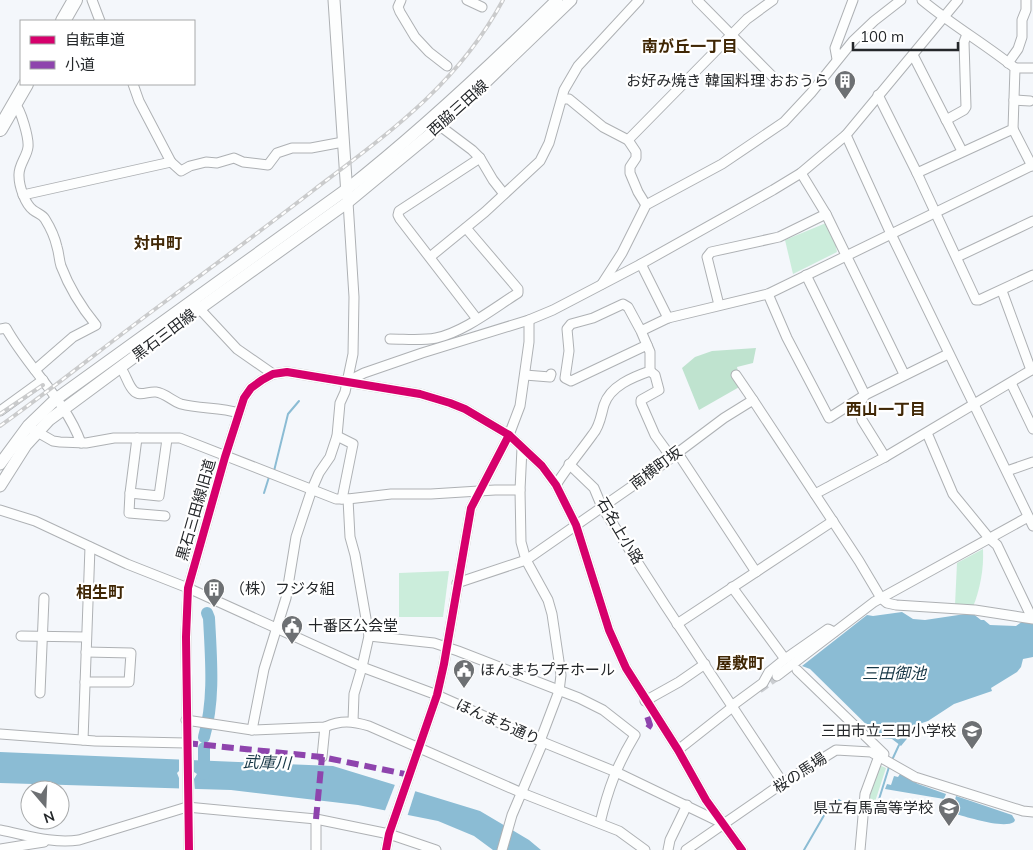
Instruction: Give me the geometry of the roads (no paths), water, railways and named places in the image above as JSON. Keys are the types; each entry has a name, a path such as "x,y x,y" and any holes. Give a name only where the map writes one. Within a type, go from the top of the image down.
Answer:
{"highway":[{"path":"64,20 75,0"},
{"path":"0,129 25,85"}],"main road":[{"path":"334,0 348,202"},
{"name":"西脇三田線","path":"347,189 392,153 436,122 557,0"},
{"name":"西脇三田線","path":"348,202 571,0"},
{"name":"黒石三田線","path":"0,486 32,429 120,368 196,305 347,189"},
{"name":"黒石三田線","path":"0,464 56,399 348,202"}],"street":[{"path":"92,0 100,20"},
{"path":"400,0 398,7 400,12 415,37 429,52 447,66"},
{"path":"467,0 482,7"},
{"path":"430,257 466,228 540,161 549,144 564,90 578,66 640,0"},
{"path":"698,0 777,81"},
{"path":"628,140 747,19 773,0"},
{"path":"837,59 835,48 852,0"},
{"path":"602,284 622,253 646,205 722,164 784,122 811,94 853,41 874,21 901,0"},
{"path":"922,0 943,18 1011,65 1033,68"},
{"path":"348,381 364,373 529,320 553,310 641,264 801,173 846,135 958,0"},
{"path":"641,331 668,318 768,294 1032,166 1013,129 1014,100 1011,65 1022,37 1022,20 1026,10 1026,0"},
{"path":"946,120 966,107 964,42 967,34"},
{"path":"913,56 962,151"},
{"path":"133,85 139,101 171,162 181,171 190,166 206,162 217,163 234,158 243,162 268,165 277,152 292,148 310,148 343,142"},
{"path":"878,95 936,212 976,300 1002,291 1033,275"},
{"path":"562,98 569,99 603,127 628,140 636,152 636,158 630,167 630,173 646,205"},
{"path":"1014,100 1030,101"},
{"path":"14,104 18,108 26,131 28,148 18,176 24,195 32,210 42,215 45,220 57,247 60,265 77,298 96,325 73,337 35,370"},
{"path":"436,122 480,158 492,180 504,194"},
{"path":"917,173 1013,129"},
{"path":"846,135 948,354 975,405 1033,526"},
{"path":"477,319 398,215 399,211 480,158"},
{"path":"24,195 171,162"},
{"path":"801,173 826,214 904,374"},
{"path":"252,730 264,669 286,598 296,537 312,489 330,457 337,436 340,403 346,392 353,354 355,322 348,202"},
{"path":"719,305 707,257 711,252 779,237 826,214"},
{"path":"957,257 1033,221"},
{"path":"390,339 428,339 459,330 518,293 518,289 466,228"},
{"path":"641,264 668,318"},
{"path":"806,275 865,394"},
{"path":"814,494 927,433 1032,369 1002,291"},
{"path":"768,294 787,338 829,418 865,394 948,354"},
{"path":"647,345 571,381 565,378 569,351 567,329 571,324 593,318 623,304 628,307 641,331 647,345 650,352 650,371"},
{"path":"196,305 237,349 273,374 287,372 337,381 348,381 420,394 450,403 465,409 509,435 542,466 556,485 576,525 609,630 626,668 645,701 678,750 706,800 742,850"},
{"path":"386,850 389,833 437,695 471,508 509,435 520,406 529,342 529,320"},
{"path":"0,329 6,328 14,343 43,380 77,432 81,443"},
{"path":"120,368 126,374 132,390 136,393 160,393 181,404 222,408 239,413"},
{"path":"650,371 655,375 659,390 641,400 641,402 655,435 674,454 756,572"},
{"path":"556,485 569,464 595,433 604,403 615,389 635,376 650,371"},
{"name":"黒石三田線旧道","path":"188,850 186,638 188,588 244,398 251,388 273,374"},
{"path":"525,375 550,377 551,374"},
{"path":"736,375 833,521 881,598 887,603 959,608 1033,619"},
{"path":"0,411 43,380"},
{"path":"1011,383 1033,429"},
{"path":"865,394 860,405 862,420 885,457"},
{"name":"南横町坂","path":"457,583 526,560 644,478 724,418 753,400"},
{"path":"32,429 53,441 81,443 114,438 180,438 336,499 377,495 520,490"},
{"path":"927,433 953,494 997,545 1033,619"},
{"path":"337,436 353,444 345,499 350,537 355,555 369,636 354,694 353,721"},
{"path":"137,438 129,513 140,519 165,516"},
{"path":"130,493 160,496 166,439"},
{"path":"502,850 512,817 559,691 561,675 552,614 548,600 526,560 521,542 520,490 522,448"},
{"path":"1007,471 1033,462"},
{"name":"石名上小路","path":"569,464 591,483 602,507 731,707 783,783"},
{"name":"ほんまち通り","path":"0,510 34,521 127,564 188,588 276,627 362,667 437,695 616,772 725,824"},
{"path":"777,676 881,598 1028,517"},
{"path":"677,624 833,521"},
{"path":"83,740 90,547"},
{"path":"732,587 785,659"},
{"path":"40,693 44,598"},
{"path":"678,750 763,684 769,672 785,659 828,629 834,632"},
{"path":"21,636 86,637"},
{"path":"369,636 434,643 447,647 603,710 635,735 623,754 609,787 600,823"},
{"path":"85,682 129,682 130,653 86,652"},
{"path":"645,701 679,682 705,664"},
{"path":"797,670 876,748 885,754 886,760 864,794 860,850"},
{"path":"186,720 252,730 324,727 335,722 353,721 419,747 522,793 619,831 645,850"},
{"path":"322,756 324,727"},
{"path":"0,734 83,740 186,744"},
{"name":"桜の馬場","path":"686,850 783,783 836,750 871,752 886,760"},
{"path":"886,760 915,777 1023,811 1033,812"},
{"path":"668,850 670,840 687,805"},
{"path":"0,849 52,846 79,840 187,806 316,819 389,833 436,850"},
{"path":"316,819 316,850"},
{"path":"0,830 52,846"}],"water":[{"name":"三田御池","path":"902,612 913,619 925,620 972,613 990,625 1016,626 1023,621 1033,624 1033,657 1023,659 1021,667 1017,672 991,688 992,691 954,704 928,721 919,724 901,746 892,739 880,738 810,669 802,666 867,615 873,616"},
{"path":"0,752 333,766 480,811 529,840 541,850 493,850 474,836 438,821 358,805 231,790 70,785 70,780 20,780 20,784 0,783"},
{"path":"900,774 918,784 946,794 944,799 885,789 887,784 891,785 894,776 898,777"},
{"path":"956,796 1012,815 1015,820 1009,824 1002,824 955,814 953,808"}],"waterway":[{"path":"274,471 288,414 299,401"},
{"path":"264,493 269,477"},
{"path":"204,737 211,693 211,648 207,613"},
{"path":"892,760 899,745"},
{"path":"204,748 204,774"},
{"path":"867,816 876,809 889,767"},
{"path":"804,850 834,801 839,800 860,816"}],"tunnel":[{"path":"759,689 777,676"}],"railway":[{"path":"0,426 395,127 420,105 465,57 485,30 503,0"},
{"path":"0,414 43,385"}],"place":[{"name":"お好み焼き 韓国料理 おおうら","path":"845,100"},
{"name":"（株）フジタ組","path":"214,608"},
{"name":"十番区公会堂","path":"292,645"},
{"name":"ほんまちプチホール","path":"464,689"},
{"name":"三田市立三田小学校","path":"972,750"},
{"name":"県立有馬高等学校","path":"949,827"}],"district":[{"name":"南が丘一丁目","path":"690,46"},
{"name":"対中町","path":"158,243"},
{"name":"西山一丁目","path":"886,409"},
{"name":"相生町","path":"100,592"},
{"name":"屋敷町","path":"740,663"}],"water label":[{"name":"武庫川","path":"267,762"}]}
